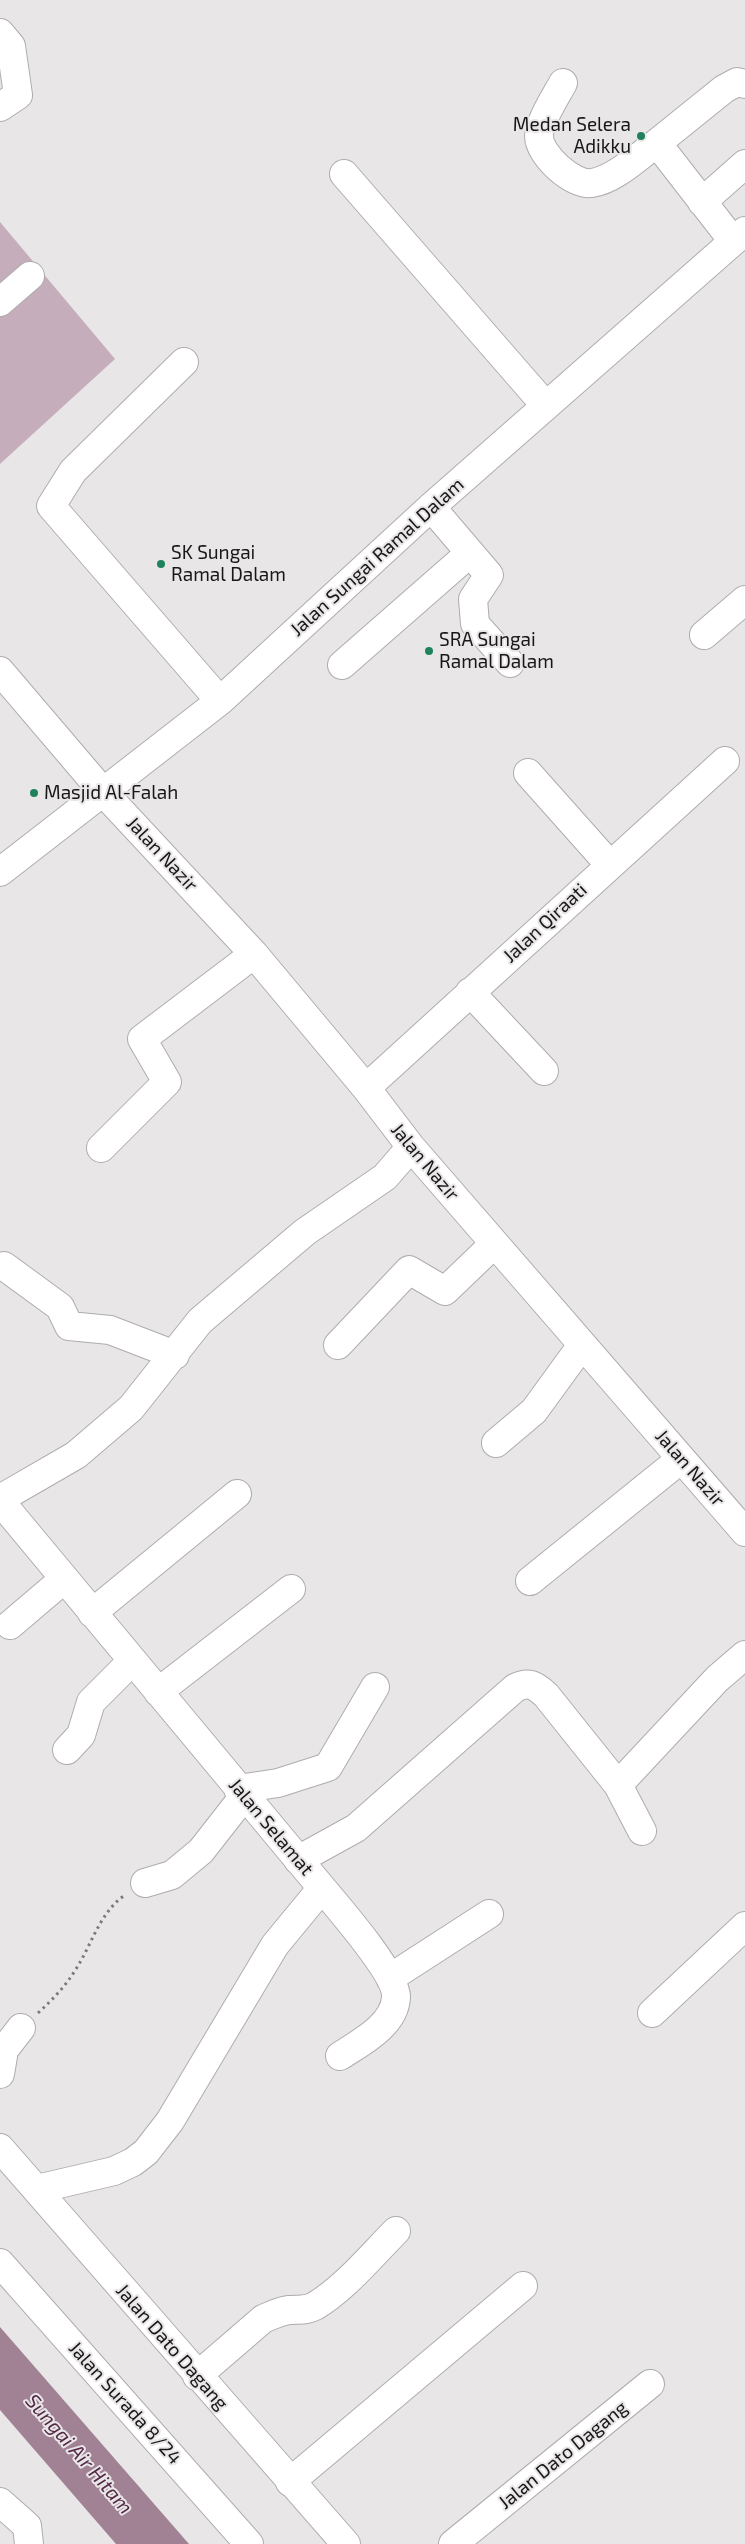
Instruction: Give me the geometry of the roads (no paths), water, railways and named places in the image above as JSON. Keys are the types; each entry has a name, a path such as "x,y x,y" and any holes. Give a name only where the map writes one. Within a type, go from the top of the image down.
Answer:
{"street":[{"path":"0,33 11,46 18,95 0,107"},
{"path":"563,83 541,127 539,135 541,145 555,165 572,180 582,184 593,183 609,177 657,143 724,88 736,82 745,84"},
{"path":"657,143 702,202 739,236"},
{"path":"702,202 745,164"},
{"path":"344,174 546,406"},
{"name":"Jalan Sungai Ramal Dalam","path":"0,872 220,701 432,507 739,236"},
{"path":"0,302 30,276"},
{"path":"184,362 73,471 51,506 220,701"},
{"path":"432,507 489,575 472,599 474,624 510,663"},
{"path":"342,665 470,553"},
{"path":"704,635 745,600"},
{"name":"Jalan Nazir","path":"0,671 104,792 254,954 366,1088 411,1147 582,1345 681,1458 741,1519"},
{"name":"Jalan Qiraati","path":"366,1088 609,864 725,761"},
{"path":"528,774 609,864"},
{"path":"101,1148 167,1082 142,1039 254,954"},
{"path":"470,992 544,1071"},
{"path":"1,1505 76,1455 131,1408 200,1321 305,1232 385,1177 411,1147"},
{"path":"338,1345 409,1270 445,1291 494,1244"},
{"path":"4,1266 60,1307 69,1326 110,1330 175,1354"},
{"path":"496,1443 534,1411 582,1345"},
{"path":"530,1581 681,1458"},
{"path":"92,1613 237,1494"},
{"name":"Jalan Selamat","path":"1,1505 322,1888 275,1945 170,2121 146,2152 133,2162 114,2171 37,2190"},
{"path":"10,1625 64,1579"},
{"path":"158,1692 290,1590"},
{"path":"618,1785 717,1679 745,1655"},
{"path":"67,1750 81,1735 91,1702 132,1661"},
{"path":"298,1860 356,1828 515,1688 524,1684 535,1685 546,1695 618,1785 642,1831"},
{"path":"145,1882 172,1875 201,1851 241,1792 278,1783 328,1767 375,1687"},
{"path":"322,1888 371,1950 390,1978 396,1997 391,2013 372,2035 340,2056"},
{"path":"390,1978 489,1914"},
{"path":"652,2013 745,1926"},
{"path":"0,2074 4,2050 21,2028"},
{"name":"Jalan Dato Dagang","path":"0,2148 197,2376 346,2544"},
{"path":"197,2376 264,2319 276,2312 303,2311 316,2306 340,2286 396,2231"},
{"name":"Jalan Surada 8/24","path":"0,2263 249,2544"},
{"path":"290,2482 523,2286"},
{"name":"Jalan Dato Dagang","path":"453,2544 650,2384"},
{"path":"0,2502 27,2526 29,2544"}],"water":[{"name":"Sungai Air Hitam","path":"0,2327 189,2544 116,2544 0,2410"}],"place":[{"name":"Medan Selera Adikku","path":"641,136"},
{"name":"SK Sungai Ramal Dalam","path":"161,564"},
{"name":"SRA Sungai Ramal Dalam","path":"429,651"},
{"name":"Masjid Al-Falah","path":"34,793"}]}
